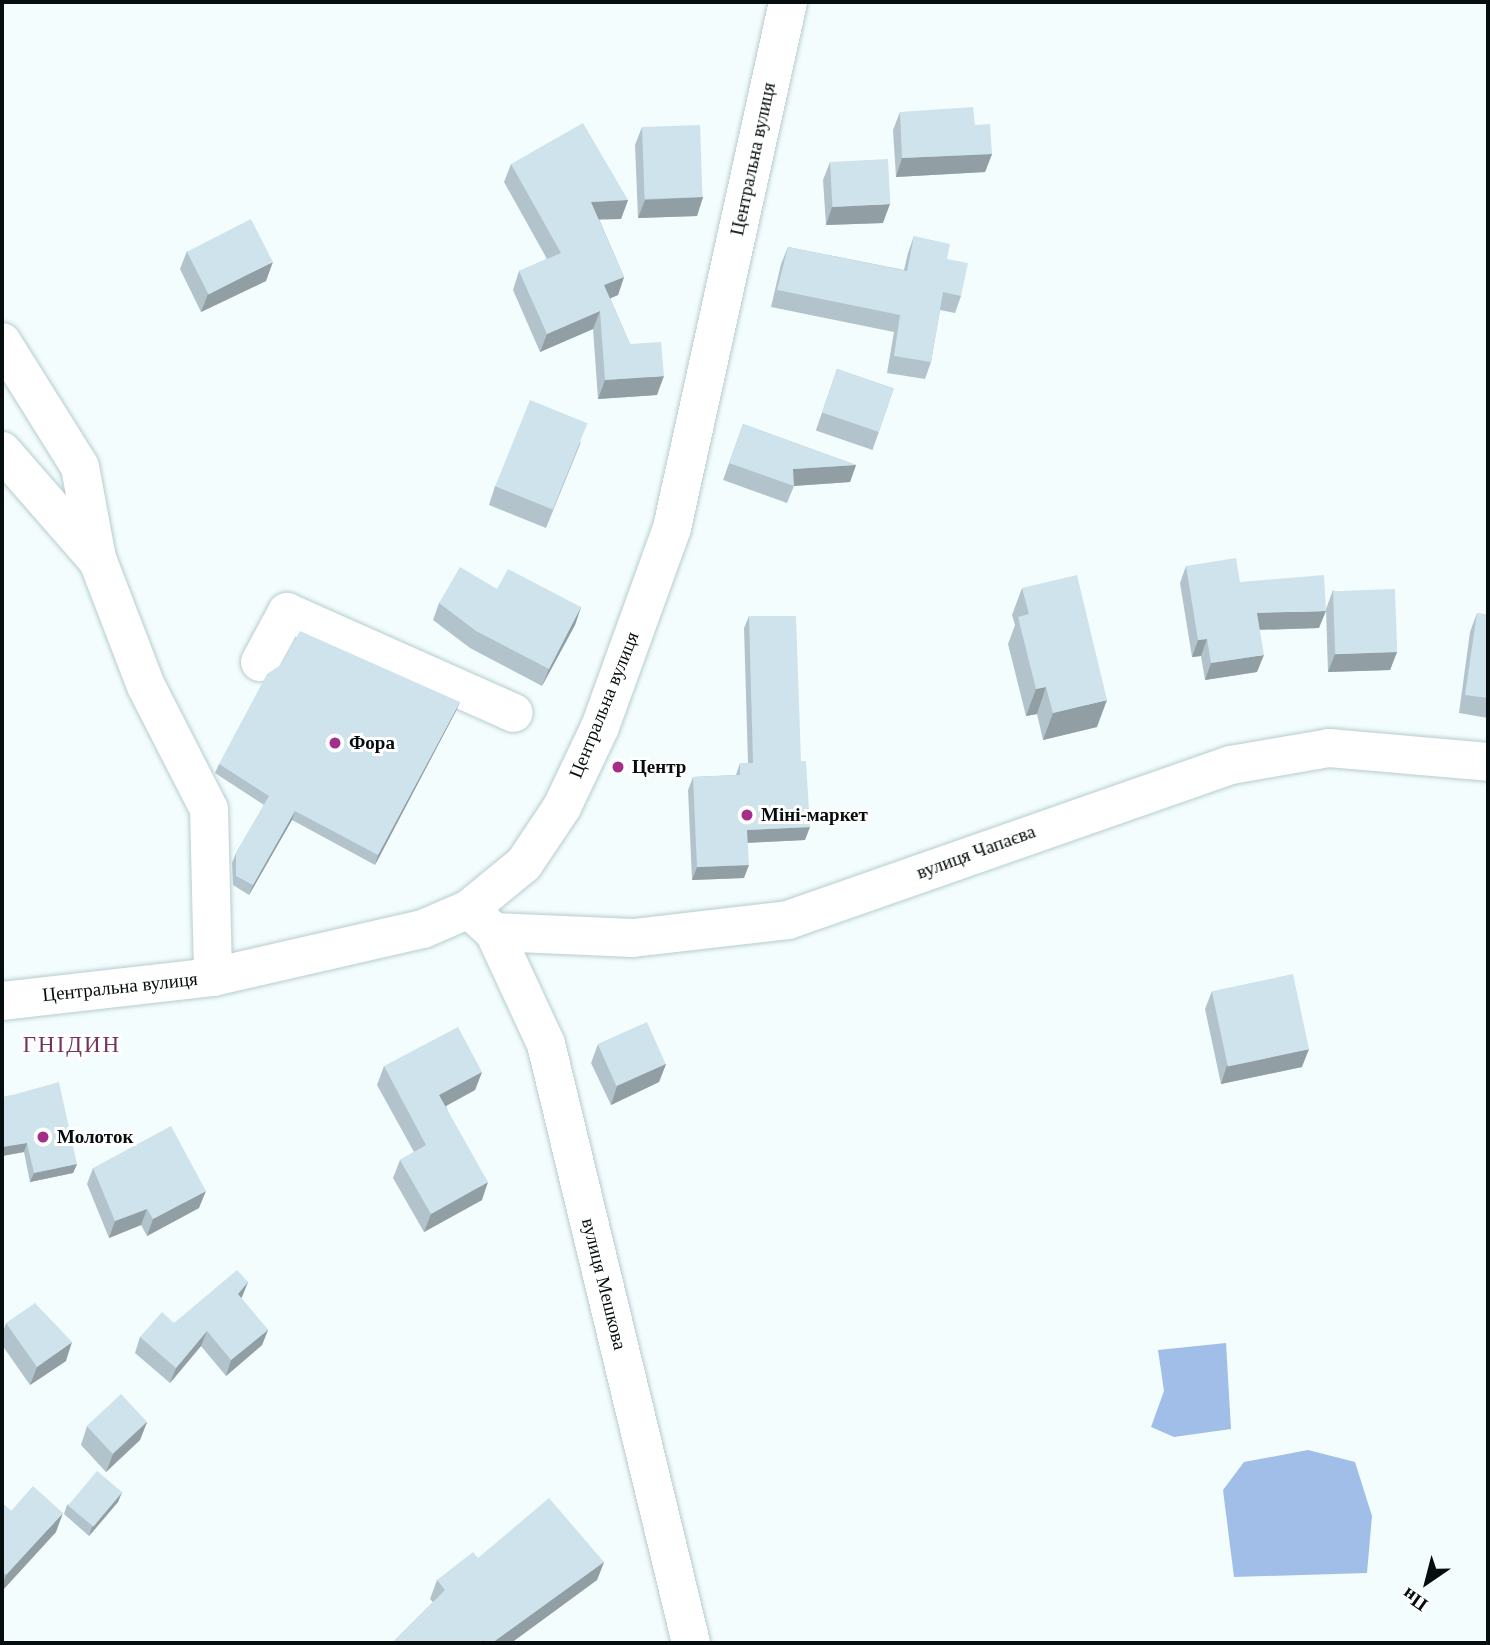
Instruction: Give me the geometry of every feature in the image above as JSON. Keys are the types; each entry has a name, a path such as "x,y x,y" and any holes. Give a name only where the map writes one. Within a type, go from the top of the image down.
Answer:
{"street":[{"name":"Центральна вулиця","path":"2,1001 212,977 423,929 482,920 562,807 600,726 672,528 788,2"},
{"path":"2,342 80,467 97,561 146,686 209,809 212,977"},
{"path":"2,452 97,561"},
{"path":"260,662 287,612 514,713"},
{"name":"вулиця Чапаєва","path":"482,920 633,938 788,920 1231,765 1329,748 1488,762"},
{"name":"вулиця Мешкова","path":"482,920 546,1044 691,1643"}],"water":[{"path":"1226,1343 1231,1429 1174,1437 1151,1427 1164,1391 1158,1350"},
{"path":"1308,1450 1355,1462 1372,1516 1367,1573 1234,1577 1223,1490 1244,1462"}],"building":[{"path":"973,107 975,125 990,124 992,154 902,158 900,112"},
{"path":"583,123 628,200 591,202 624,277 604,285 630,344 661,342 664,376 605,380 600,311 547,334 519,271 561,253 511,164"},
{"path":"700,125 703,197 645,199 642,127"},
{"path":"888,159 890,204 832,207 830,162"},
{"path":"251,219 273,262 209,294 187,252"},
{"path":"914,236 950,244 947,259 968,263 961,296 943,292 931,362 894,356 900,315 777,290 788,247 907,271"},
{"path":"837,369 894,389 879,432 822,412"},
{"path":"530,400 587,423 553,509 495,486"},
{"path":"743,424 856,465 793,469 794,486 729,463"},
{"path":"1236,558 1240,582 1324,575 1326,611 1257,613 1264,655 1211,663 1207,639 1198,640 1186,566"},
{"path":"460,567 497,589 508,569 581,607 549,669 476,631 439,603"},
{"path":"1077,575 1107,700 1053,713 1046,687 1036,689 1018,617 1029,614 1022,588"},
{"path":"1395,589 1397,652 1335,654 1333,591"},
{"path":"1477,613 1488,615 1488,698 1465,695"},
{"path":"749,616 796,616 801,761 806,761 810,827 747,830 749,865 697,867 693,777 740,775 740,763 753,763"},
{"name":"Фора","path":"300,631 460,702 378,855 295,811 253,885 236,876 236,853 269,796 219,764 267,674 282,664"},
{"path":"1293,974 1309,1049 1228,1067 1212,991"},
{"path":"647,1022 666,1064 616,1086 598,1044"},
{"path":"458,1027 482,1072 439,1095 488,1182 431,1214 400,1160 426,1145 384,1066"},
{"name":"Молоток","path":"59,1082 77,1164 34,1173 27,1143 2,1147 2,1097"},
{"path":"171,1126 206,1191 153,1219 147,1209 115,1221 93,1168"},
{"path":"237,1270 248,1282 238,1294 268,1330 231,1360 207,1331 176,1368 140,1337 162,1312 174,1323"},
{"path":"35,1303 72,1342 37,1367 6,1323"},
{"path":"121,1394 147,1422 113,1454 87,1426"},
{"path":"97,1471 122,1492 93,1527 68,1505"},
{"path":"33,1486 63,1513 6,1575 2,1571 2,1503 11,1511"},
{"path":"549,1498 604,1562 492,1643 485,1643 483,1640 480,1643 392,1643 445,1590 437,1580 473,1552 478,1558"}],"place":[{"name":"Фора","path":"335,743"},
{"name":"Центр","path":"618,767"},
{"name":"Міні-маркет","path":"747,815"},
{"name":"Молоток","path":"43,1137"}],"district":[{"name":"ГНІДИН","path":"72,1045"}]}
